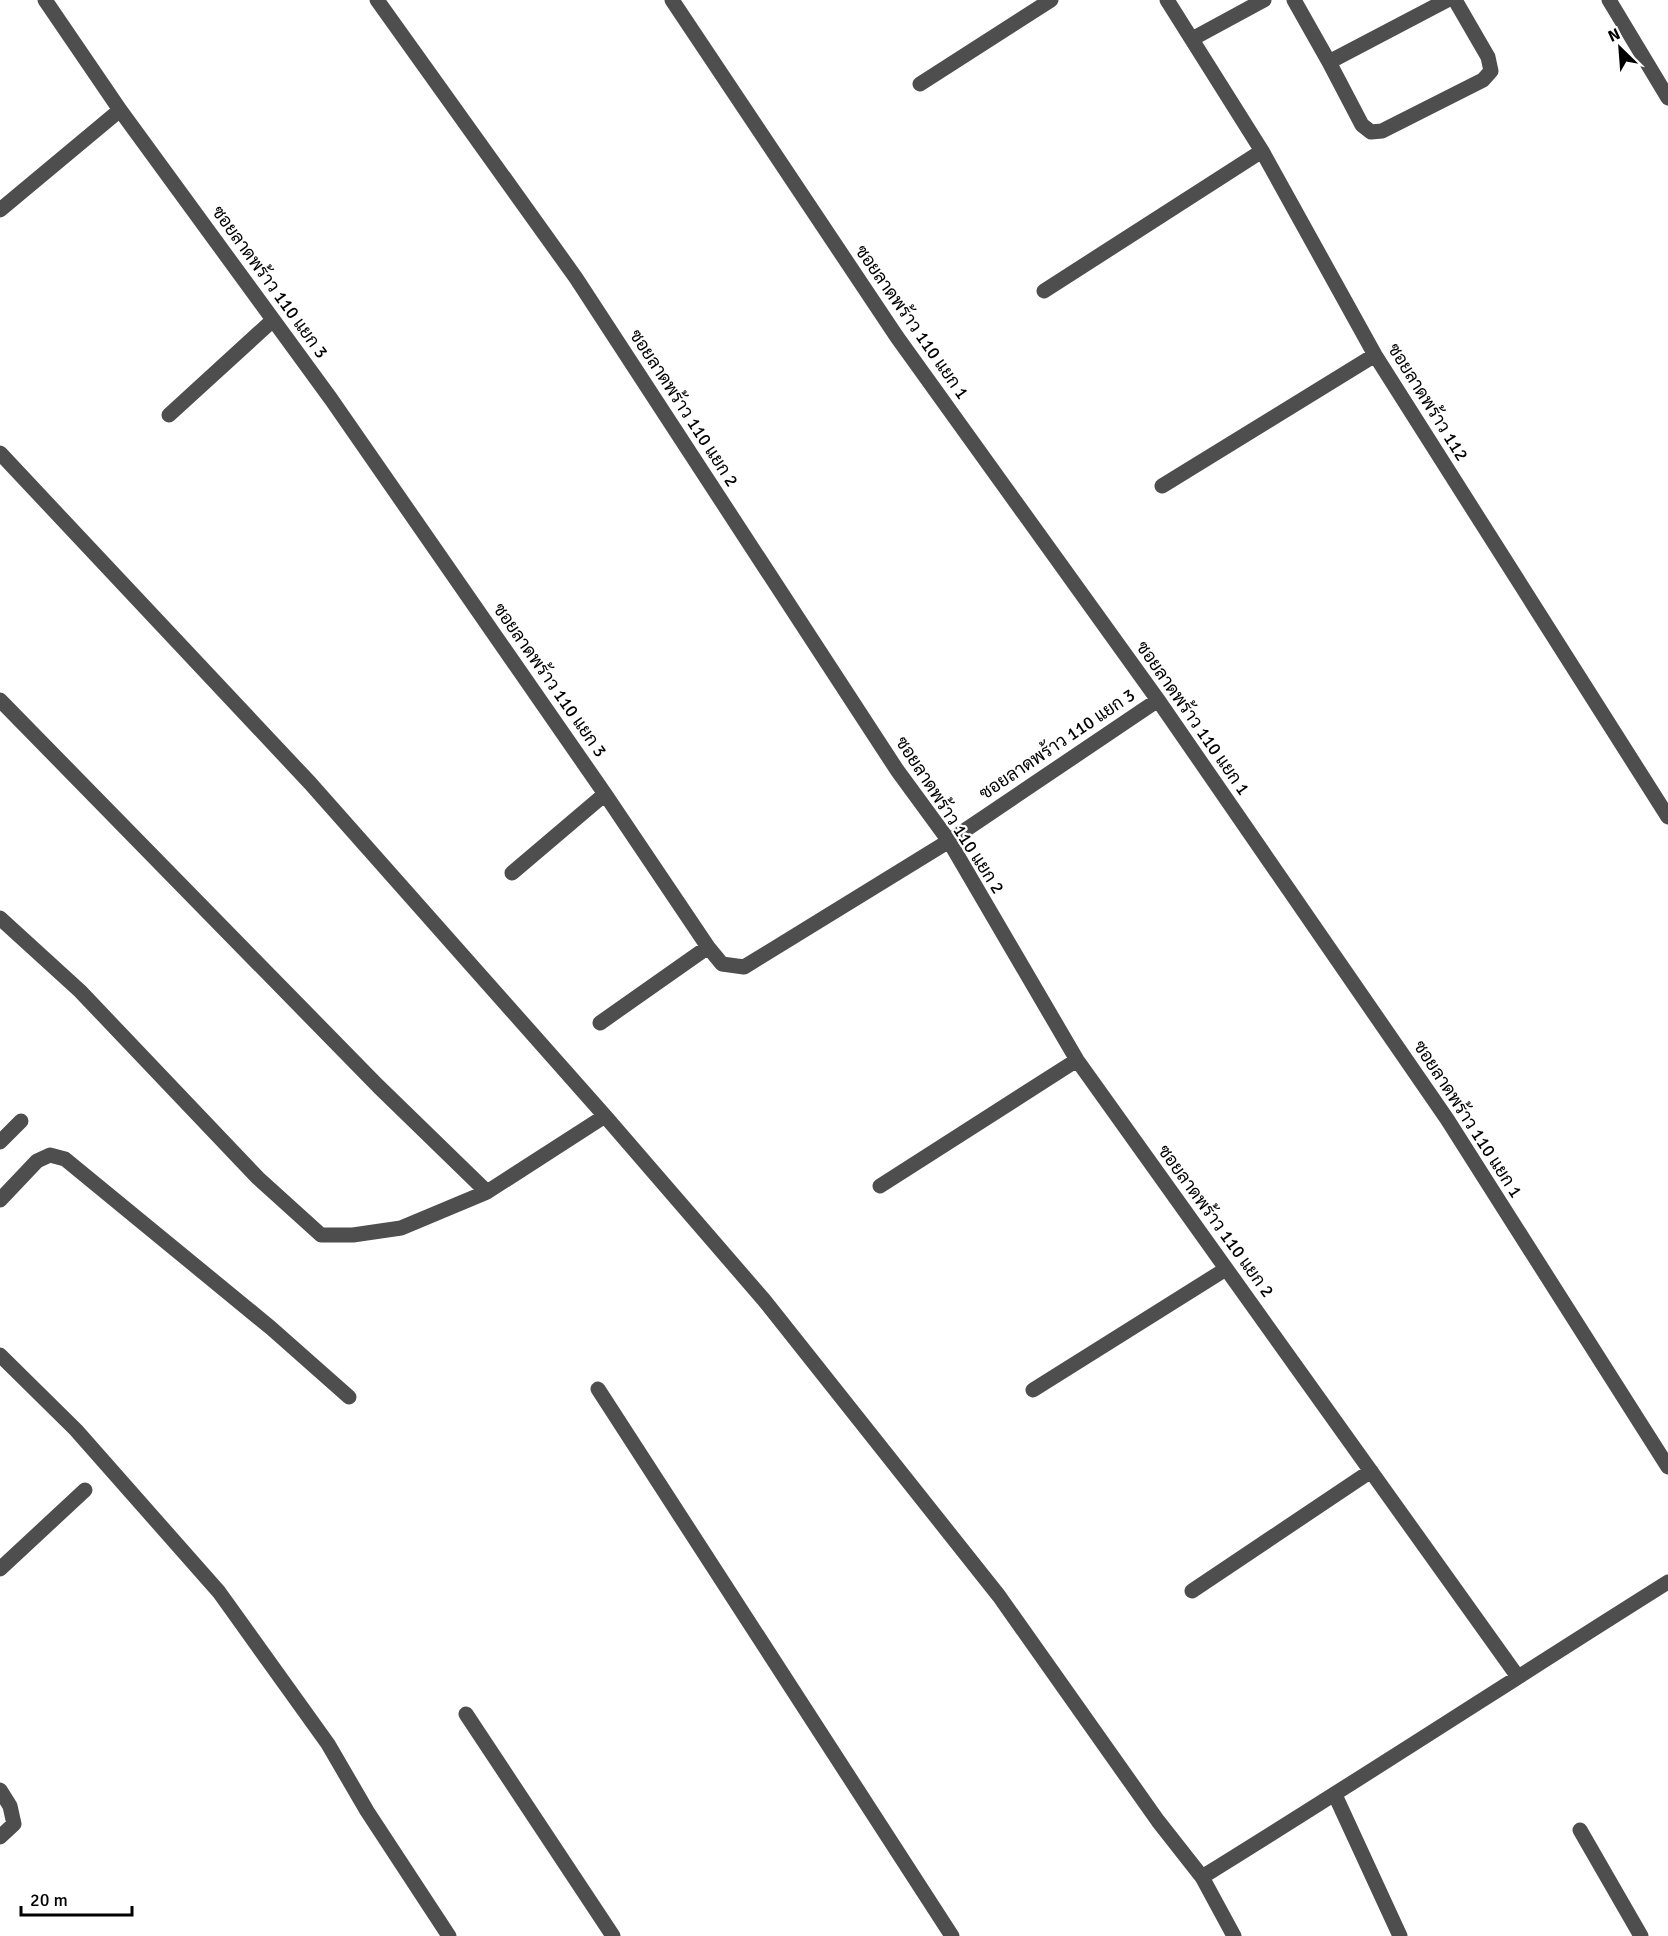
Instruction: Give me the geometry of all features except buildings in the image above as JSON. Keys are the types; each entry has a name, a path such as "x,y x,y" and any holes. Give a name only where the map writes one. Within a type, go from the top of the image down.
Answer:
{"street":[{"name":"ซอยลาดพร้าว 110 แยก 3","path":"45,0 120,110 338,409 605,794 708,947 722,964 744,967 949,842 1158,700"},
{"name":"ซอยลาดพร้าว 110 แยก 2","path":"377,0 576,278 897,770 949,842 1077,1060 1518,1677"},
{"name":"ซอยลาดพร้าว 110 แยก 1","path":"672,0 897,338 1158,700 1447,1119 1668,1467"},
{"path":"920,84 1051,0"},
{"name":"ซอยลาดพร้าว 112","path":"1167,0 1263,151 1375,355 1668,815"},
{"path":"1192,39 1264,0"},
{"path":"1294,0 1362,124 1371,132 1382,131 1483,80 1491,71 1488,57 1455,0"},
{"path":"1329,62 1447,0"},
{"path":"1610,0 1668,98"},
{"path":"0,210 120,110"},
{"path":"1044,291 1263,151"},
{"path":"169,415 273,320"},
{"path":"1162,486 1375,355"},
{"path":"0,453 310,783 605,1116 764,1300 999,1596 1158,1821 1202,1877 1234,1936"},
{"path":"0,700 361,1069 487,1192"},
{"path":"512,873 605,794"},
{"path":"0,918 80,991 258,1178 321,1235 353,1235 401,1228 487,1192 605,1116"},
{"path":"600,1023 708,947"},
{"path":"880,1185 1077,1060"},
{"path":"0,1142 21,1121"},
{"path":"0,1200 37,1161 50,1155 65,1159 271,1328 349,1397"},
{"path":"1033,1390 1226,1269"},
{"path":"0,1355 76,1430 219,1592 328,1744 367,1811 449,1936"},
{"path":"598,1389 951,1936"},
{"path":"1192,1591 1371,1471"},
{"path":"0,1569 85,1490"},
{"path":"1202,1877 1335,1795 1668,1582"},
{"path":"466,1714 613,1936"},
{"path":"0,1790 10,1806 14,1824 0,1837"},
{"path":"1335,1795 1400,1936"},
{"path":"1580,1830 1641,1936"}]}
